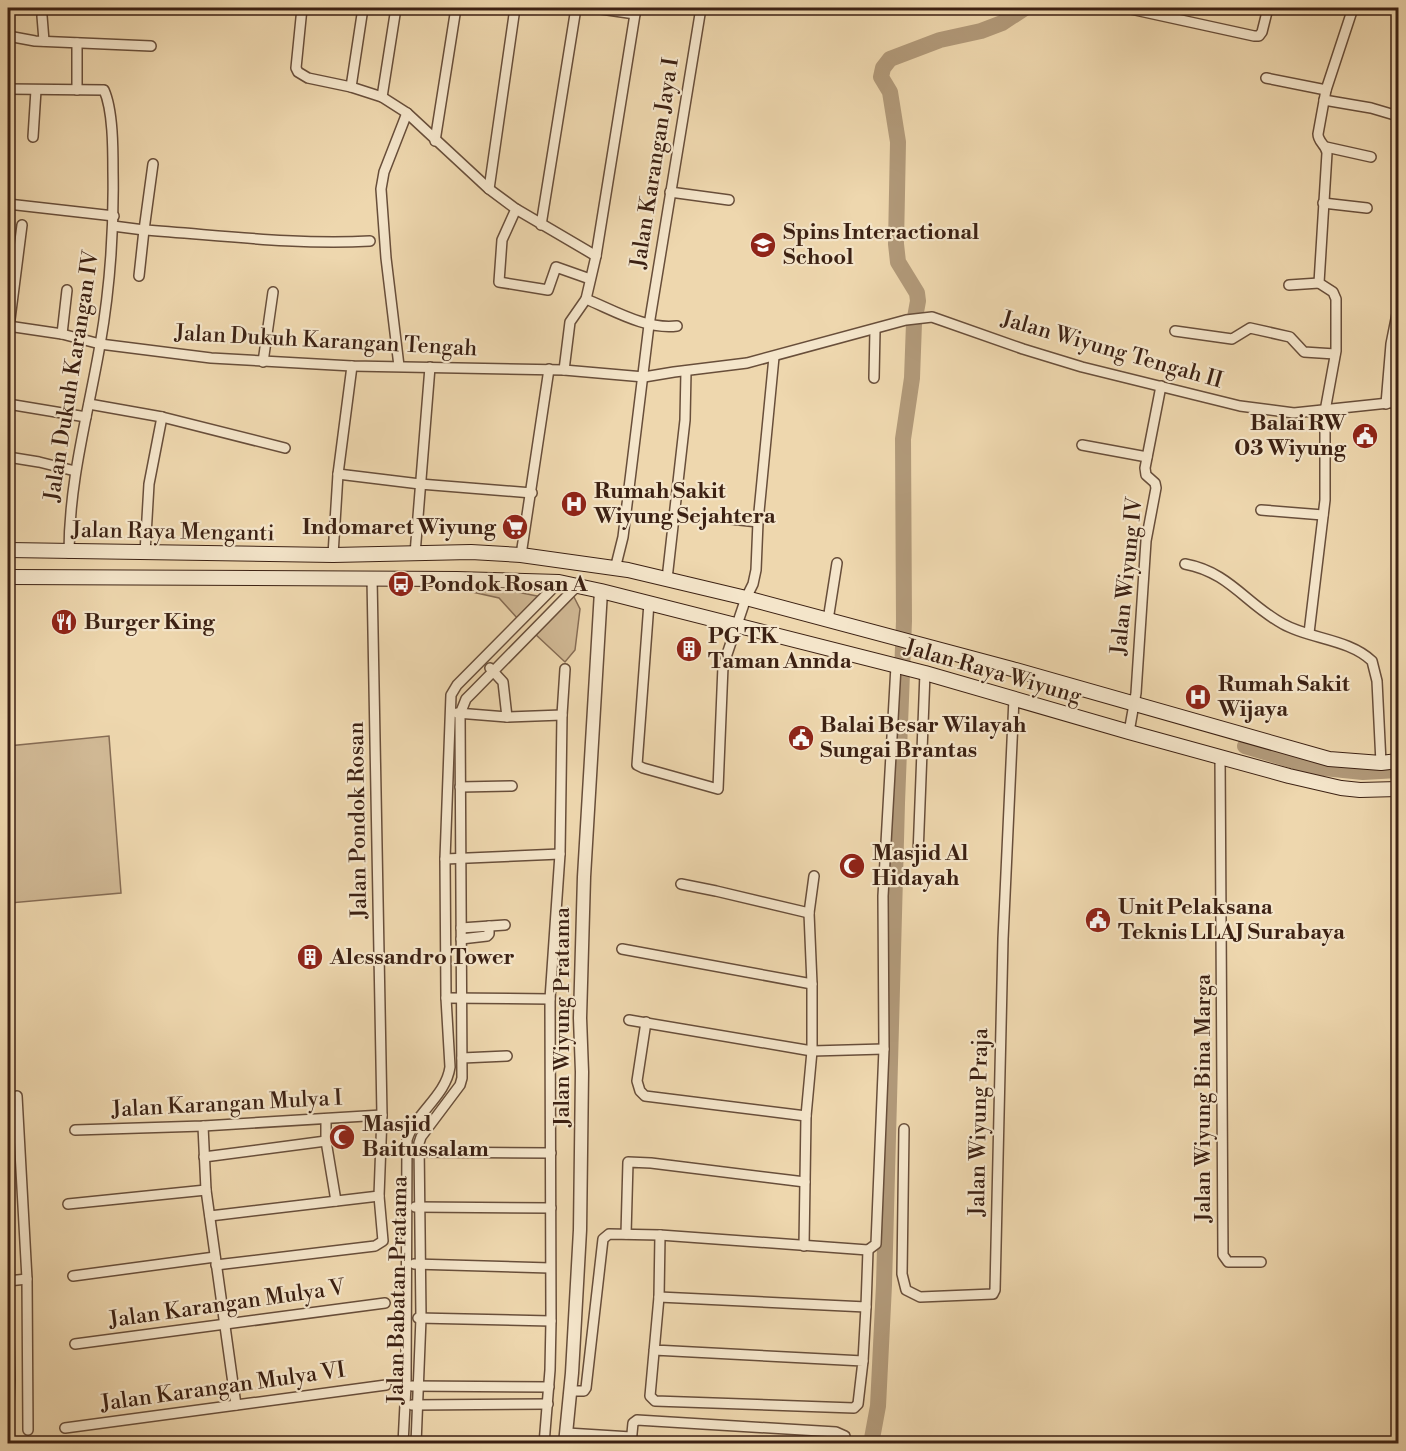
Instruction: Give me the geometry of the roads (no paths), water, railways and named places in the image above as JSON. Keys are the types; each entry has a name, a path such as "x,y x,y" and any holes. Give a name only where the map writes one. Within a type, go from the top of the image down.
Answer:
{"main road":[{"name":"Jalan Raya Menganti","path":"13,551 415,554 456,566"},
{"path":"13,551 13,577"},
{"name":"Jalan Raya Menganti","path":"13,577 372,578 521,555 588,566"},
{"name":"Jalan Raya Wiyung","path":"456,566 559,582 738,623 1014,699 1130,727 1220,756 1341,788 1398,789"},
{"name":"Jalan Raya Wiyung","path":"588,566 643,573 745,601 828,620 1329,759 1381,763 1398,761"}],"street":[{"path":"302,8 297,70 308,78 351,87 382,97 407,113 489,189 541,225 596,256"},
{"path":"351,87 363,8"},
{"path":"382,97 396,8"},
{"path":"435,141 456,8"},
{"path":"489,189 515,8"},
{"path":"541,225 576,8"},
{"path":"594,8 635,11"},
{"name":"Jalan Karangan Jaya I","path":"622,569 623,537 649,325 701,8"},
{"path":"1126,8 1258,36 1262,32 1268,8"},
{"path":"1353,8 1326,90 1318,137 1326,147 1371,157"},
{"name":"Jalan Karangan Jaya I","path":"564,370 570,322 586,299 596,256 635,11"},
{"path":"42,16 44,41"},
{"path":"8,36 44,41 151,46"},
{"path":"8,89 77,90 77,43"},
{"path":"1266,78 1326,90"},
{"path":"33,137 36,90"},
{"name":"Jalan Dukuh Karangan IV","path":"69,553 75,471 100,344 109,276 113,221 112,139 105,92 77,90"},
{"path":"1324,100 1371,108 1398,116"},
{"path":"399,366 386,258 382,181 407,113"},
{"path":"1319,283 1326,147"},
{"path":"139,276 153,164"},
{"path":"670,192 729,200"},
{"path":"1323,203 1366,208"},
{"path":"8,204 113,221 144,230 268,240 335,243 370,241"},
{"path":"516,209 502,240 499,282 548,291 556,267 590,279"},
{"path":"8,326 22,225"},
{"path":"1289,285 1319,283 1334,294 1336,299 1335,354 1325,411 1323,515 1309,633"},
{"path":"62,334 67,290"},
{"path":"263,362 273,292"},
{"path":"586,299 649,325 668,327"},
{"path":"1386,404 1391,344 1398,309"},
{"name":"Jalan Wiyung Tengah II","path":"644,377 747,363 906,320 932,317 1082,367 1240,406 1294,413 1398,402"},
{"name":"Jalan Dukuh Karangan Tengah","path":"8,326 62,334 100,344 192,356 263,362 352,366 549,369 644,377"},
{"path":"1175,331 1232,339 1250,328 1290,338 1304,352 1335,354"},
{"path":"874,378 875,330"},
{"path":"649,603 638,765 718,789 723,666 756,570 758,522 774,357"},
{"path":"333,555 338,474 352,366"},
{"path":"415,554 430,367"},
{"path":"521,555 549,369"},
{"path":"667,579 685,420 686,371"},
{"name":"Jalan Wiyung IV","path":"1133,706 1146,541 1156,488 1155,483 1146,475 1147,457 1161,386"},
{"path":"8,404 86,417"},
{"path":"89,404 162,417 285,448"},
{"path":"145,553 148,484 162,417"},
{"path":"1082,445 1147,457"},
{"path":"8,457 75,471"},
{"path":"338,474 420,484 532,493"},
{"path":"1261,510 1323,515"},
{"path":"730,519 758,522"},
{"path":"828,620 837,563"},
{"path":"1185,564 1217,574 1261,610 1284,625 1355,650 1372,661 1377,681 1381,763"},
{"name":"Jalan Pondok Rosan","path":"215,1261 375,1246 382,1241 379,1196 382,1115 372,578"},
{"name":"Jalan Babatan Pratama","path":"403,1443 406,1385 406,1152 410,1130 448,1077 445,859 449,709 453,690 559,582"},
{"path":"460,714 466,699 577,586"},
{"name":"Jalan Wiyung Pratama","path":"566,1438 580,1230 582,1072 579,1018 584,878 601,591"},
{"path":"482,660 503,682 507,717"},
{"name":"Jalan Wiyung Pratama","path":"544,1443 551,1321 550,999 560,854 565,669"},
{"path":"570,1391 582,1391 586,1388 603,1239 609,1234 660,1235 868,1250 877,1240 884,1049 883,896 908,669"},
{"path":"908,669 918,855"},
{"name":"Jalan Wiyung Praja","path":"904,1130 902,1274 906,1290 920,1297 993,1294 995,1290 1003,939 1014,699"},
{"path":"1130,727 1133,706"},
{"path":"449,709 460,714 507,717 562,715"},
{"name":"Jalan Babatan Pratama","path":"416,1443 421,1318 419,1152 421,1137 460,1085 462,1059 460,714"},
{"name":"Jalan Wiyung Bina Marga","path":"1220,756 1223,1255 1228,1262 1261,1262"},
{"path":"460,787 512,786"},
{"path":"445,859 560,854"},
{"path":"804,1246 806,1116 812,1051 809,914 814,876"},
{"path":"681,884 809,914"},
{"path":"461,928 505,925"},
{"path":"461,939 487,936 489,926"},
{"path":"622,949 812,984"},
{"path":"446,998 550,999"},
{"path":"629,1020 812,1051 884,1049"},
{"path":"646,1022 637,1081 640,1091 645,1096 806,1116"},
{"path":"462,1059 507,1056"},
{"path":"17,1096 18,1280 28,1430"},
{"name":"Jalan Karangan Mulya I","path":"75,1130 203,1126 382,1115"},
{"path":"326,1119 326,1141 336,1201"},
{"path":"203,1126 206,1190 236,1405"},
{"name":"Jalan Karangan Mulya I","path":"204,1157 326,1141"},
{"path":"406,1152 551,1153"},
{"path":"626,1234 628,1162 805,1182"},
{"path":"68,1204 206,1190"},
{"path":"210,1216 379,1196"},
{"path":"406,1207 551,1208"},
{"path":"660,1235 659,1297 650,1396 651,1400 655,1401 854,1408 858,1404 863,1361 868,1250"},
{"path":"73,1276 215,1261"},
{"path":"406,1264 550,1268"},
{"path":"659,1297 866,1307"},
{"path":"8,1300 8,1427"},
{"name":"Jalan Karangan Mulya V","path":"75,1344 385,1303"},
{"path":"406,1317 551,1321"},
{"path":"654,1350 863,1361"},
{"name":"Jalan Karangan Mulya VI","path":"65,1428 386,1384"},
{"path":"406,1385 549,1387"},
{"path":"405,1405 548,1404"},
{"path":"566,1438 631,1440 633,1423 637,1420 836,1432 845,1436 846,1443"}],"waterway":[{"path":"871,1444 878,1406 884,1285 904,621 903,439 912,378 914,323 918,301 917,293 898,262 896,244 898,142 890,92 881,77 883,68 890,59 940,40 981,31 1002,23 1025,8"},
{"path":"1245,746 1314,767 1363,772 1398,770"}],"place":[{"name":"Spins Interactional School","path":"763,245"},
{"name":"Balai RW 03 Wiyung","path":"1365,436"},
{"name":"Rumah Sakit Wiyung Sejahtera","path":"574,504"},
{"name":"Indomaret Wiyung","path":"515,527"},
{"name":"Pondok Rosan A","path":"401,584"},
{"name":"Burger King","path":"64,622"},
{"name":"PG TK Taman Annda","path":"689,649"},
{"name":"Rumah Sakit Wijaya","path":"1198,697"},
{"name":"Balai Besar Wilayah Sungai Brantas","path":"801,738"},
{"name":"Masjid Al Hidayah","path":"852,866"},
{"name":"Unit Pelaksana Teknis LLAJ Surabaya","path":"1098,920"},
{"name":"Alessandro Tower","path":"310,957"},
{"name":"Masjid Baitussalam","path":"342,1137"}]}
